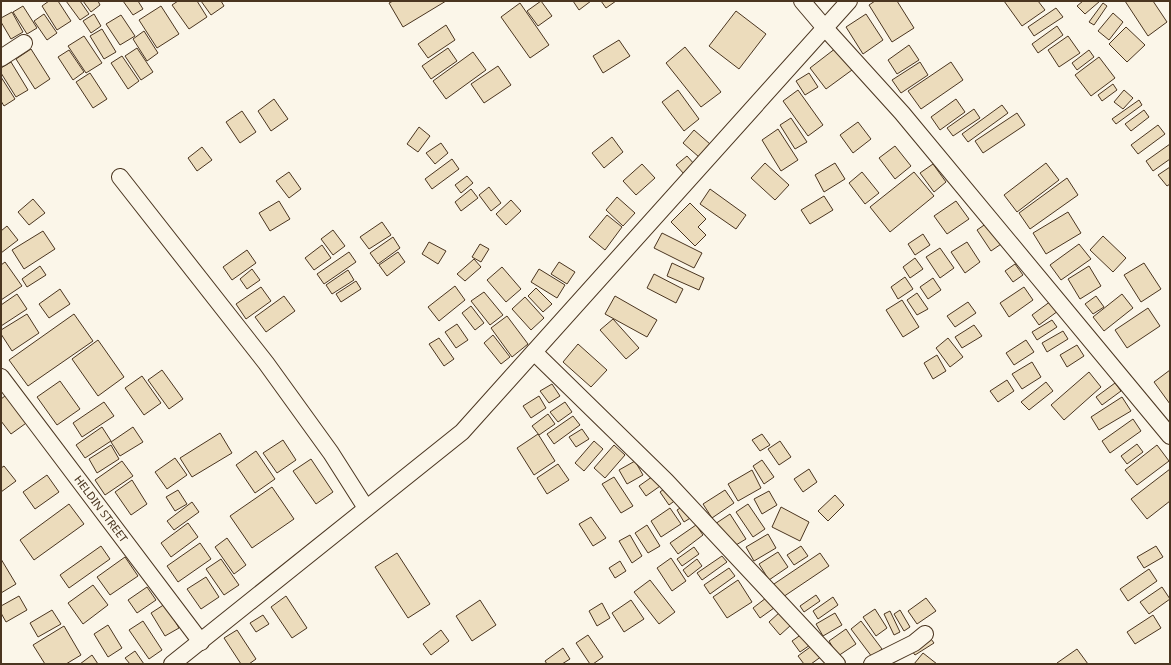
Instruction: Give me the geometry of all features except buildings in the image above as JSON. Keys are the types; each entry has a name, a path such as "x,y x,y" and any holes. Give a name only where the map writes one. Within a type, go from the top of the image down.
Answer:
{"street":[{"path":"802,1 907,119 1170,436"},
{"path":"172,664 462,432 849,1"},
{"path":"1,58 24,43"},
{"path":"120,177 266,363 331,453 366,508"},
{"path":"534,352 666,481 837,664"},
{"name":"HELDIN STREET","path":"3,385 201,642"},
{"path":"872,664 914,643 925,634"}]}
